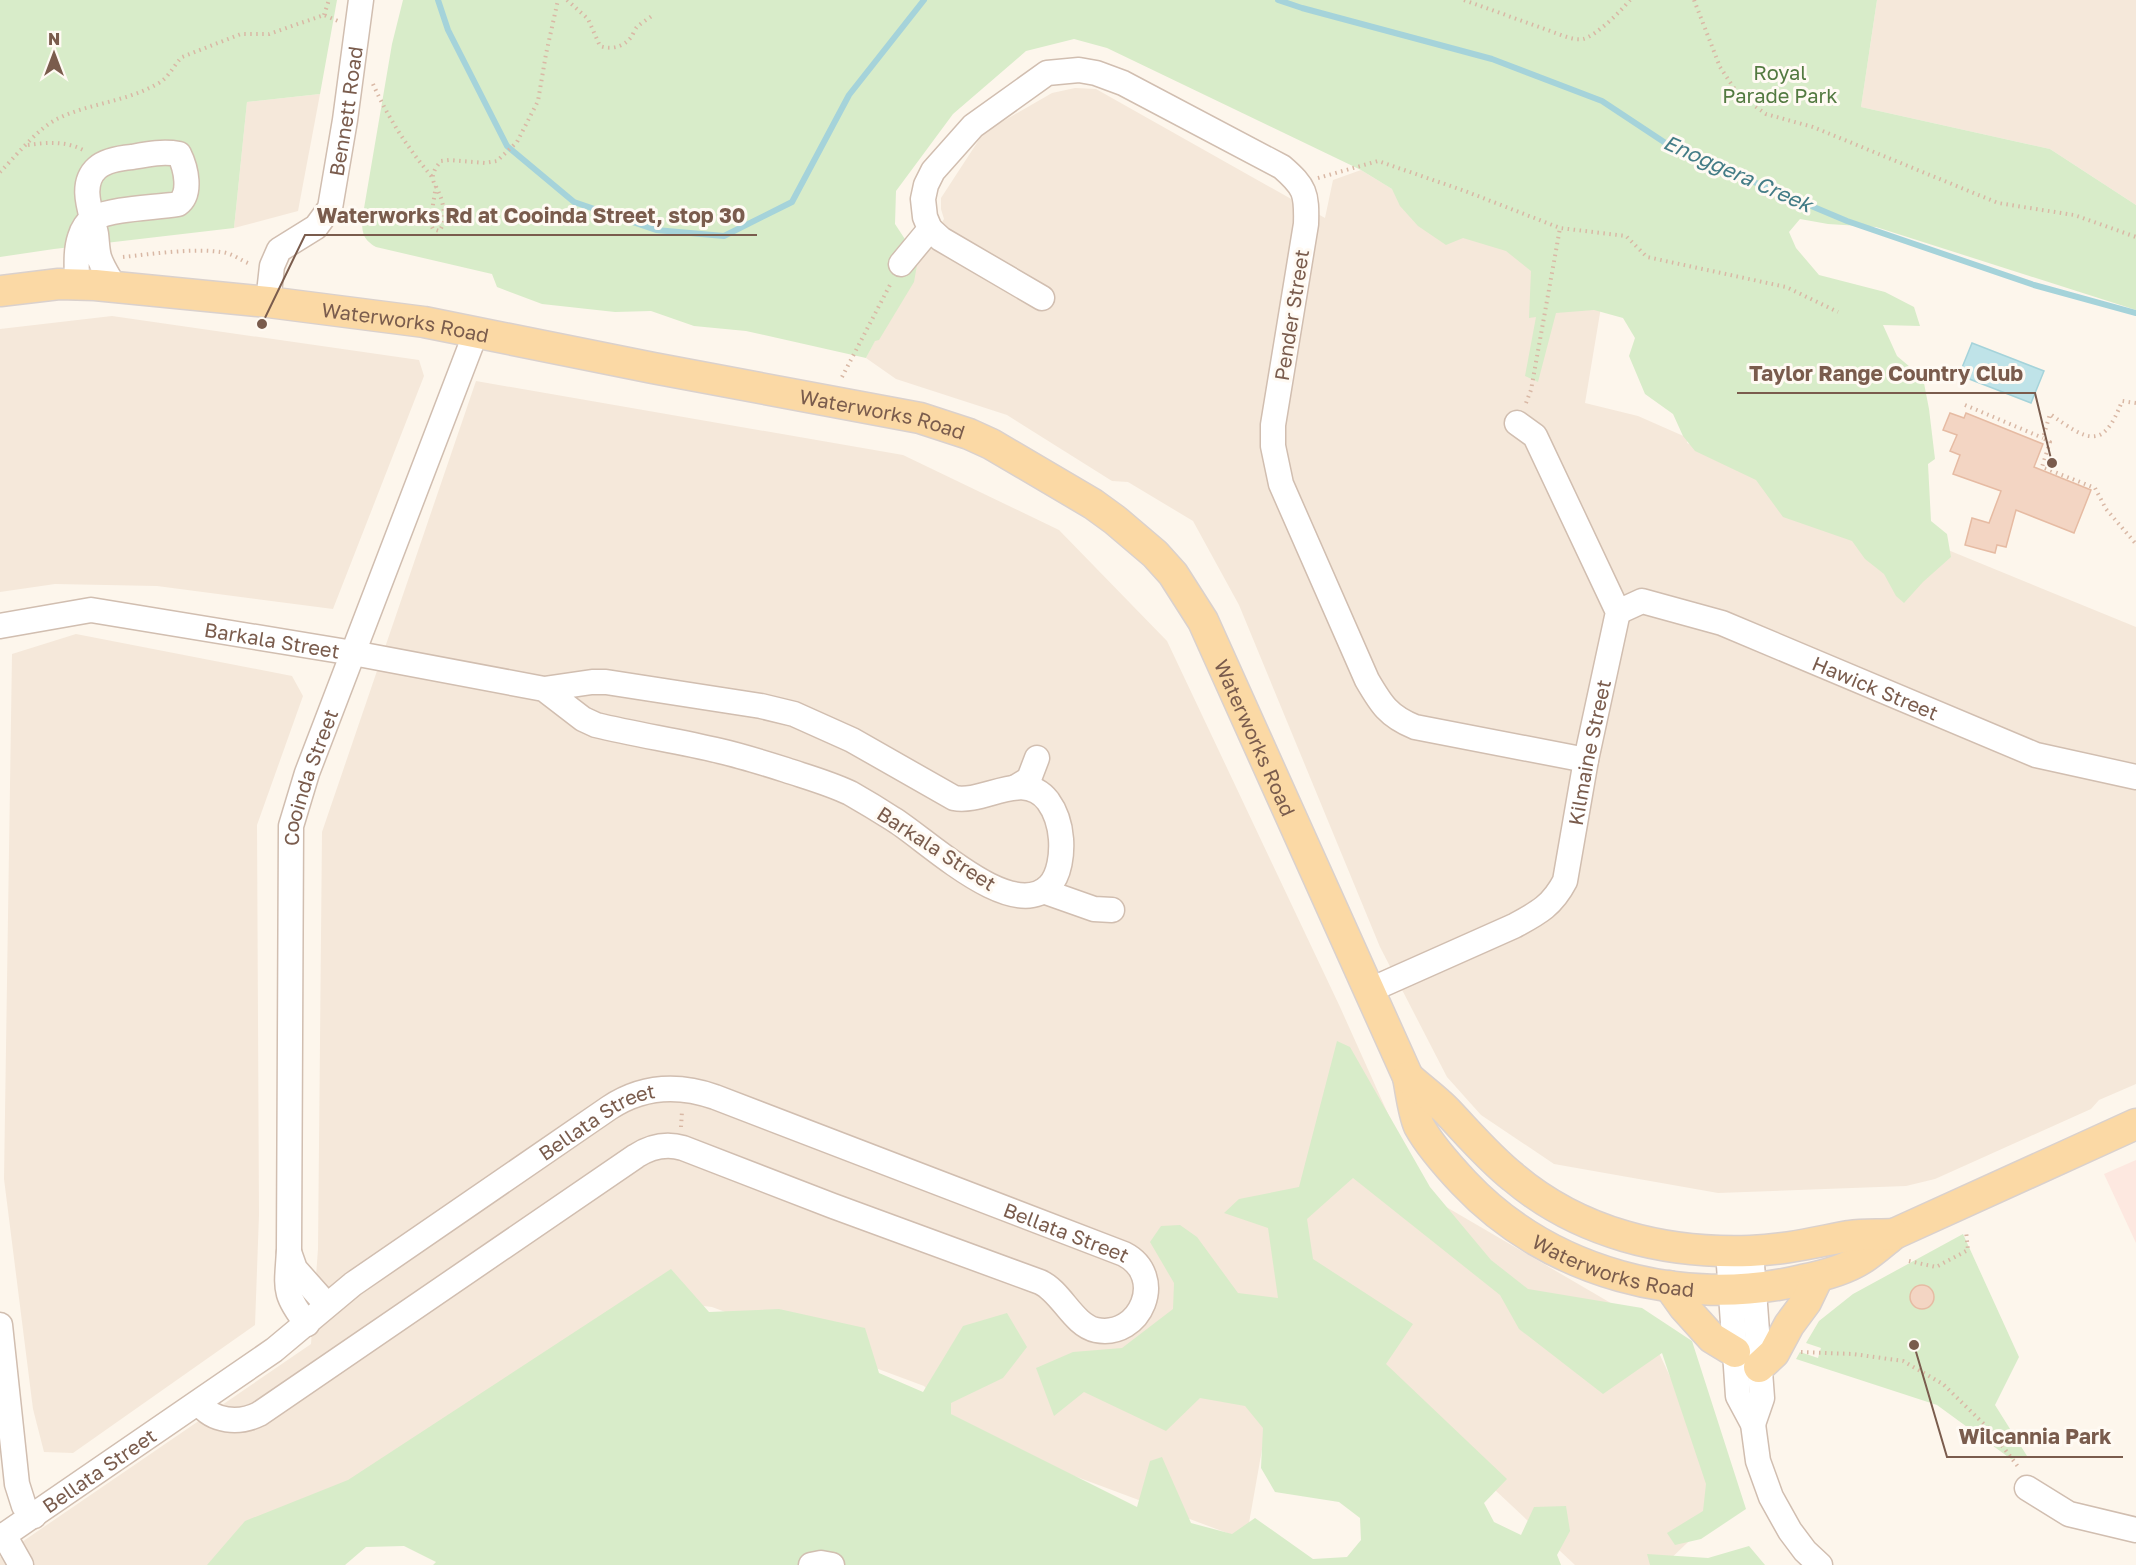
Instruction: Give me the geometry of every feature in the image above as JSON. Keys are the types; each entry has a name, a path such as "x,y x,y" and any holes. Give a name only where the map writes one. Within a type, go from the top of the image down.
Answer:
{"main road":[{"name":"Waterworks Road","path":"0,291 44,285 114,286 268,302 424,322 920,418 969,434 991,444 1093,504 1155,554 1173,574 1203,621 1408,1077 1419,1124 1455,1174 1488,1206 1528,1235 1574,1260 1621,1277 1669,1287 1742,1290 1818,1277 1861,1260 1894,1234 2136,1124"},
{"name":"Waterworks Road","path":"1408,1077 1445,1110 1501,1167 1533,1192 1555,1206 1608,1231 1635,1240 1681,1248 1739,1251 1796,1247 1851,1236 1894,1234"},
{"path":"1669,1287 1712,1338 1747,1359 1774,1353 1789,1325 1806,1302 1818,1277"}],"street":[{"name":"Bennett Road","path":"272,266 279,250 316,227 330,208 345,120 361,0"},
{"path":"1042,298 940,239 930,229 925,217 923,199 926,185 933,171 973,126 1047,73 1079,70 1123,83 1282,167 1300,183"},
{"name":"Pender Street","path":"1300,183 1305,194 1306,224 1273,425 1273,446 1281,484 1367,680 1383,706 1398,720 1415,727 1586,760"},
{"path":"77,284 79,239 83,229 92,219 99,257 114,286"},
{"path":"901,264 930,229"},
{"path":"268,302 272,266"},
{"name":"Cooinda Street","path":"307,1324 287,1292 291,826 296,803 476,332"},
{"path":"1517,423 1535,436 1618,612"},
{"name":"Hawick Street","path":"1618,612 1642,601 1722,622 2036,755 2136,777"},
{"name":"Barkala Street","path":"0,626 91,610 353,653 544,689 606,682 761,706 794,714 833,730 954,798 971,799 1016,788"},
{"name":"Kilmaine Street","path":"1368,991 1514,926 1546,908 1557,896 1565,881 1586,760 1618,612"},
{"name":"Barkala Street","path":"544,689 583,719 596,725 737,755 836,787 897,821 963,870 996,889 1013,895 1043,891"},
{"path":"1016,788 1029,779 1037,758"},
{"path":"1016,788 1029,788 1040,793 1052,806 1058,822 1061,844 1058,870 1055,878 1043,891 1094,909 1112,910"},
{"name":"Bellata Street","path":"2,1537 274,1350 327,1305 420,1237 615,1103 638,1093 665,1088 692,1090 715,1097 1131,1258 1144,1274 1146,1287 1143,1305 1137,1316 1112,1329 1095,1330 1085,1326 1051,1288 1040,1282 682,1148 665,1146 648,1149 636,1156 259,1414 242,1419 226,1419 211,1414 198,1403"},
{"name":"Cooinda Street","path":"289,1250 295,1269 327,1305"},
{"path":"1739,1251 1747,1359 1762,1398 1753,1424 1758,1461 1771,1497 1790,1531 1805,1551 1820,1565"},
{"path":"0,1324 17,1484 24,1506 34,1516"},
{"path":"2027,1488 2069,1514 2136,1530"},
{"path":"2,1537 21,1565"},
{"path":"811,1565 821,1563 832,1565"}],"path":[{"path":"324,15 329,0"},
{"path":"433,178 435,169 441,161 485,164 497,161 515,144 538,101 558,0"},
{"path":"567,0 588,19 600,46 607,48 616,48 623,44 631,37 636,27 653,15"},
{"path":"1464,0 1579,40 1585,39 1605,25 1630,0"},
{"path":"1694,0 1720,67 1738,94 1766,114 1813,127 1998,203 2074,215 2136,237"},
{"path":"0,172 45,127 57,119 132,95 159,83 170,74 182,57 241,34 269,34 324,15 342,23"},
{"path":"373,84 415,157 433,178 441,195 444,218 439,231 433,229 430,223 436,186"},
{"path":"27,145 50,142 69,145 90,154"},
{"path":"1300,183 1378,161 1465,191 1560,228 1626,236 1647,257 1786,287 1838,312"},
{"path":"1517,423 1531,390 1560,228"},
{"path":"99,257 197,251 221,252 237,256 248,263 272,266"},
{"path":"842,377 901,264"},
{"path":"2043,438 2050,414 2085,437 2095,437 2112,425 2122,401 2136,403"},
{"path":"1965,405 2050,442 2042,467 2094,488 2106,509 2136,544"},
{"path":"1909,1261 1936,1267 1968,1250 1966,1232"},
{"path":"1794,1353 1813,1351 1903,1361 1943,1384 1991,1431 2020,1469 2027,1488"}],"shaded area":[{"path":"1877,0 2136,0 2136,205 2050,149 1861,107"},
{"path":"1075,88 1096,89 1325,218 1333,180 1361,170 1433,214 1534,255 1562,289 1603,295 1585,403 1638,416 1688,438 1687,443 2136,627 2136,1084 2099,1100 2091,1109 1935,1179 1906,1186 1718,1193 1554,1164 1481,1115 1447,1077 1380,947 1239,605 1193,521 1128,482 1112,481 1007,415 896,379 866,358 898,294 944,219 941,198 984,132 1052,93"},
{"path":"320,94 298,211 234,228 247,102"},
{"path":"112,316 419,360 424,376 333,609 157,586 55,584 0,592 0,329"},
{"path":"476,381 903,455 1059,530 1167,641 1340,1007 1424,1194 1645,1323 1729,1503 1664,1565 1575,1565 1289,1297 1246,1540 975,1439 924,1386 712,1307 679,1303 283,1565 0,1565 0,1557 311,1344 318,1249 322,832"},
{"path":"76,634 292,676 303,696 257,825 259,1215 255,1325 73,1453 44,1452 33,1409 4,1179 12,654"},
{"path":"2136,1160 2136,1243 2104,1174"}],"green space":[{"path":"0,0 337,0 320,94 247,102 234,228 0,257"},
{"name":"Royal Parade Park","path":"403,0 1877,0 1861,107 2050,149 2136,205 2136,310 1876,227 1828,224 1800,219 1789,232 1796,248 1819,275 1885,292 1914,307 1920,326 1883,325 1897,356 1923,378 1935,459 1928,464 1931,521 1947,534 1951,557 1904,603 1896,596 1884,574 1865,559 1852,541 1783,517 1756,480 1695,451 1683,436 1673,414 1645,394 1629,356 1635,338 1623,318 1594,310 1556,313 1538,382 1525,376 1536,317 1529,318 1531,271 1506,251 1463,238 1446,245 1418,226 1400,206 1392,189 1361,170 1107,48 1074,39 1026,51 953,114 896,191 895,224 918,259 914,282 866,358 746,331 694,326 651,311 615,312 542,304 497,287 492,274 376,247 364,236 362,220 392,44"},
{"path":"1337,1041 1350,1047 1430,1187 1491,1260 1528,1289 1642,1308 1692,1341 1746,1509 1701,1539 1675,1545 1667,1533 1703,1511 1706,1484 1662,1353 1603,1394 1519,1329 1500,1295 1353,1178 1307,1219 1313,1259 1413,1324 1386,1364 1507,1479 1484,1503 1494,1522 1521,1535 1534,1507 1566,1506 1570,1531 1557,1555 1561,1565 433,1565 436,1562 404,1546 366,1547 345,1565 207,1565 245,1521 348,1480 671,1269 709,1312 779,1309 865,1328 879,1373 923,1392 963,1326 1007,1313 1027,1347 1003,1378 951,1403 951,1414 1137,1507 1150,1461 1162,1457 1191,1523 1232,1534 1255,1518 1313,1559 1347,1557 1361,1540 1360,1518 1339,1502 1275,1492 1261,1468 1263,1428 1245,1406 1200,1398 1166,1431 1084,1392 1054,1416 1036,1368 1073,1352 1122,1348 1173,1309 1174,1283 1150,1242 1161,1226 1180,1225 1197,1237 1238,1293 1278,1298 1268,1228 1224,1213 1239,1199 1299,1187"},
{"path":"1963,1234 2019,1357 1995,1405 2027,1456 2011,1459 1937,1405 1796,1359 1800,1352 1818,1358 1821,1348 1806,1343 1819,1321 1853,1294"},
{"path":"1749,1546 1765,1565 1650,1565 1647,1554 1708,1558"}],"water":[{"path":"1972,343 2044,371 2031,403 1959,375"}],"building":[{"path":"1950,413 1964,418 1966,413 2043,444 2034,467 2091,490 2074,533 2016,510 2006,547 1997,545 1995,553 1965,545 1972,518 1989,523 2001,491 1953,474 1960,455 1950,451 1957,435 1943,430"},
{"path":"1922,1285 1930,1289 1934,1297 1930,1305 1922,1309 1914,1305 1910,1297 1914,1289"}],"waterway":[{"name":"Enoggera Creek","path":"438,0 448,30 507,146 574,202 656,230 724,236 792,202 849,95 924,0"},
{"name":"Enoggera Creek","path":"1278,0 1492,59 1602,101 1673,148 1847,221 2034,285 2136,313"}],"place":[{"name":"Waterworks Rd at Cooinda Street, stop 30","path":"262,324"},
{"name":"Taylor Range Country Club","path":"2052,463"},
{"name":"Wilcannia Park","path":"1914,1345"}]}
